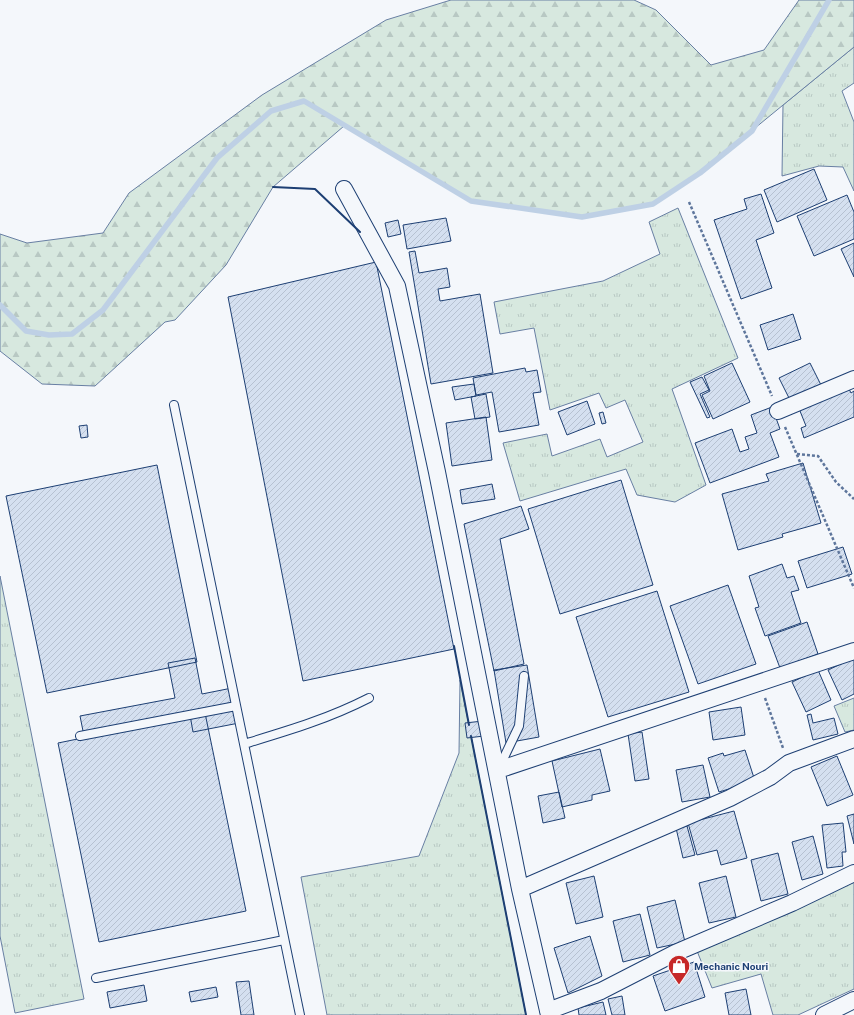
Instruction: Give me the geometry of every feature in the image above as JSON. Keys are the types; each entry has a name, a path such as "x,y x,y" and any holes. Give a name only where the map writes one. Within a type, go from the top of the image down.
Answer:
{"street":[{"path":"344,189 397,286 498,770 520,889 549,1013 602,991 675,953 792,903 854,873"},
{"path":"778,411 854,379"},
{"path":"498,770 854,651"},
{"path":"520,889 730,798 770,777 789,763 854,739"},
{"path":"824,1015 854,1000"}],"lane":[{"path":"174,405 300,1015"},
{"path":"498,770 519,726 524,676"},
{"path":"244,744 308,725 340,713 369,698"},
{"path":"80,736 236,706"},
{"path":"96,978 284,940"}],"path":[{"path":"797,454 818,456 836,482 854,499"},
{"path":"759,682 789,763"}],"green space":[{"path":"451,0 634,0 656,10 711,65 764,50 799,0 854,0 854,47 700,173 653,204 582,217 471,201 344,126 273,187 226,265 175,320 165,322 95,386 42,384 0,351 0,234 27,243 103,233 129,193 262,95 386,20"},
{"path":"854,47 854,83 842,91 854,122 854,191 843,167 819,166 782,176 783,105"},
{"path":"678,208 738,358 672,389 706,485 675,502 637,495 626,469 520,501 503,443 547,434 552,456 600,439 607,457 643,442 625,400 606,408 599,393 550,410 534,328 500,334 494,302 603,281 660,254 649,222"},
{"path":"0,576 84,999 15,1013 0,936"},
{"path":"460,680 526,1015 327,1015 301,877 419,856 459,753"},
{"path":"854,698 854,730 845,732 834,706"},
{"path":"854,882 854,989 798,1015 773,1015 761,974 712,988 697,951"}],"building":[{"path":"814,169 827,200 777,222 764,190"},
{"path":"761,194 774,233 756,240 772,288 741,299 714,220 747,209 744,199"},
{"path":"847,195 854,212 854,239 814,256 797,216"},
{"path":"446,218 451,241 407,249 403,225"},
{"path":"398,220 401,234 388,237 385,223"},
{"path":"854,243 854,277 841,249"},
{"path":"415,251 419,273 447,268 450,287 438,289 440,301 480,294 493,373 431,384 409,252"},
{"path":"376,262 454,649 303,681 228,297"},
{"path":"793,314 801,339 768,350 760,325"},
{"path":"732,363 750,402 713,419 702,395 710,391 704,376"},
{"path":"810,363 822,387 791,402 779,378"},
{"path":"525,368 526,372 537,370 541,392 533,393 539,425 499,432 492,392 476,395 473,378"},
{"path":"702,377 709,390 700,394 710,417 707,418 690,382"},
{"path":"474,384 476,396 455,400 452,387"},
{"path":"847,385 851,393 854,391 854,417 804,438 801,428 806,426 798,406"},
{"path":"486,394 490,417 475,419 471,397"},
{"path":"587,401 595,424 567,435 558,412"},
{"path":"772,407 780,429 770,433 779,457 710,483 695,443 732,429 740,452 749,449 745,437 757,433 751,415"},
{"path":"603,412 606,423 602,424 599,413"},
{"path":"486,417 492,460 452,466 446,423"},
{"path":"87,425 88,437 81,438 79,426"},
{"path":"803,463 821,523 782,534 783,537 738,550 722,494 769,481 766,474"},
{"path":"157,465 197,662 47,693 6,496"},
{"path":"621,480 653,585 560,614 528,509"},
{"path":"492,484 495,499 462,504 460,490"},
{"path":"521,506 529,529 500,539 524,664 494,671 464,524"},
{"path":"843,547 852,574 807,588 798,561"},
{"path":"782,564 787,578 794,576 799,590 791,592 801,623 765,636 755,608 759,607 749,576"},
{"path":"728,585 756,664 698,684 670,606"},
{"path":"657,591 689,692 608,717 576,617"},
{"path":"807,622 818,654 780,668 768,636"},
{"path":"195,658 202,694 232,688 239,723 193,732 190,715 84,736 80,716 175,698 168,663"},
{"path":"854,658 854,694 842,700 828,670"},
{"path":"527,665 539,737 506,743 494,670"},
{"path":"818,670 831,700 806,712 792,682"},
{"path":"741,707 745,735 713,740 709,712"},
{"path":"205,713 246,911 99,942 58,743"},
{"path":"811,714 813,723 834,718 838,734 813,740 807,715"},
{"path":"483,721 484,736 467,738 465,723"},
{"path":"642,732 649,779 635,781 628,734"},
{"path":"600,749 610,791 592,795 592,800 562,807 552,761"},
{"path":"745,750 755,781 719,792 708,758 723,753 724,756"},
{"path":"837,756 853,795 827,806 811,767"},
{"path":"703,765 710,797 682,802 676,770"},
{"path":"559,792 565,818 543,823 538,796"},
{"path":"734,811 747,858 721,865 717,850 697,855 688,823"},
{"path":"854,814 854,844 847,816"},
{"path":"843,823 846,852 842,852 843,866 827,868 822,825"},
{"path":"687,826 695,855 683,858 676,828"},
{"path":"813,836 823,874 802,880 792,842"},
{"path":"778,853 788,894 761,901 751,860"},
{"path":"594,876 603,917 576,924 566,883"},
{"path":"726,876 736,917 709,923 699,883"},
{"path":"675,900 685,942 657,948 647,907"},
{"path":"640,914 650,955 623,962 613,921"},
{"path":"590,936 602,976 568,993 554,948"},
{"name":"Mechanic Nouri","path":"694,962 705,997 665,1011 653,976"},
{"path":"249,981 254,1015 241,1015 236,982"},
{"path":"144,985 147,1001 110,1008 107,992"},
{"path":"216,987 218,997 191,1002 189,992"},
{"path":"746,989 751,1015 729,1015 725,993"},
{"path":"622,996 625,1015 612,1015 608,999"},
{"path":"603,1002 606,1015 579,1015 578,1008"}],"waterway":[{"path":"0,305 26,331 49,335 72,334 103,310 217,158 271,111 304,101 471,201 582,217 653,204 700,173 752,131 829,0"}],"wall":[{"path":"273,187 315,189 360,232"},
{"path":"454,646 469,725"},
{"path":"471,736 526,1015"}],"place":[{"name":"Mechanic Nouri","path":"679,986"}]}
